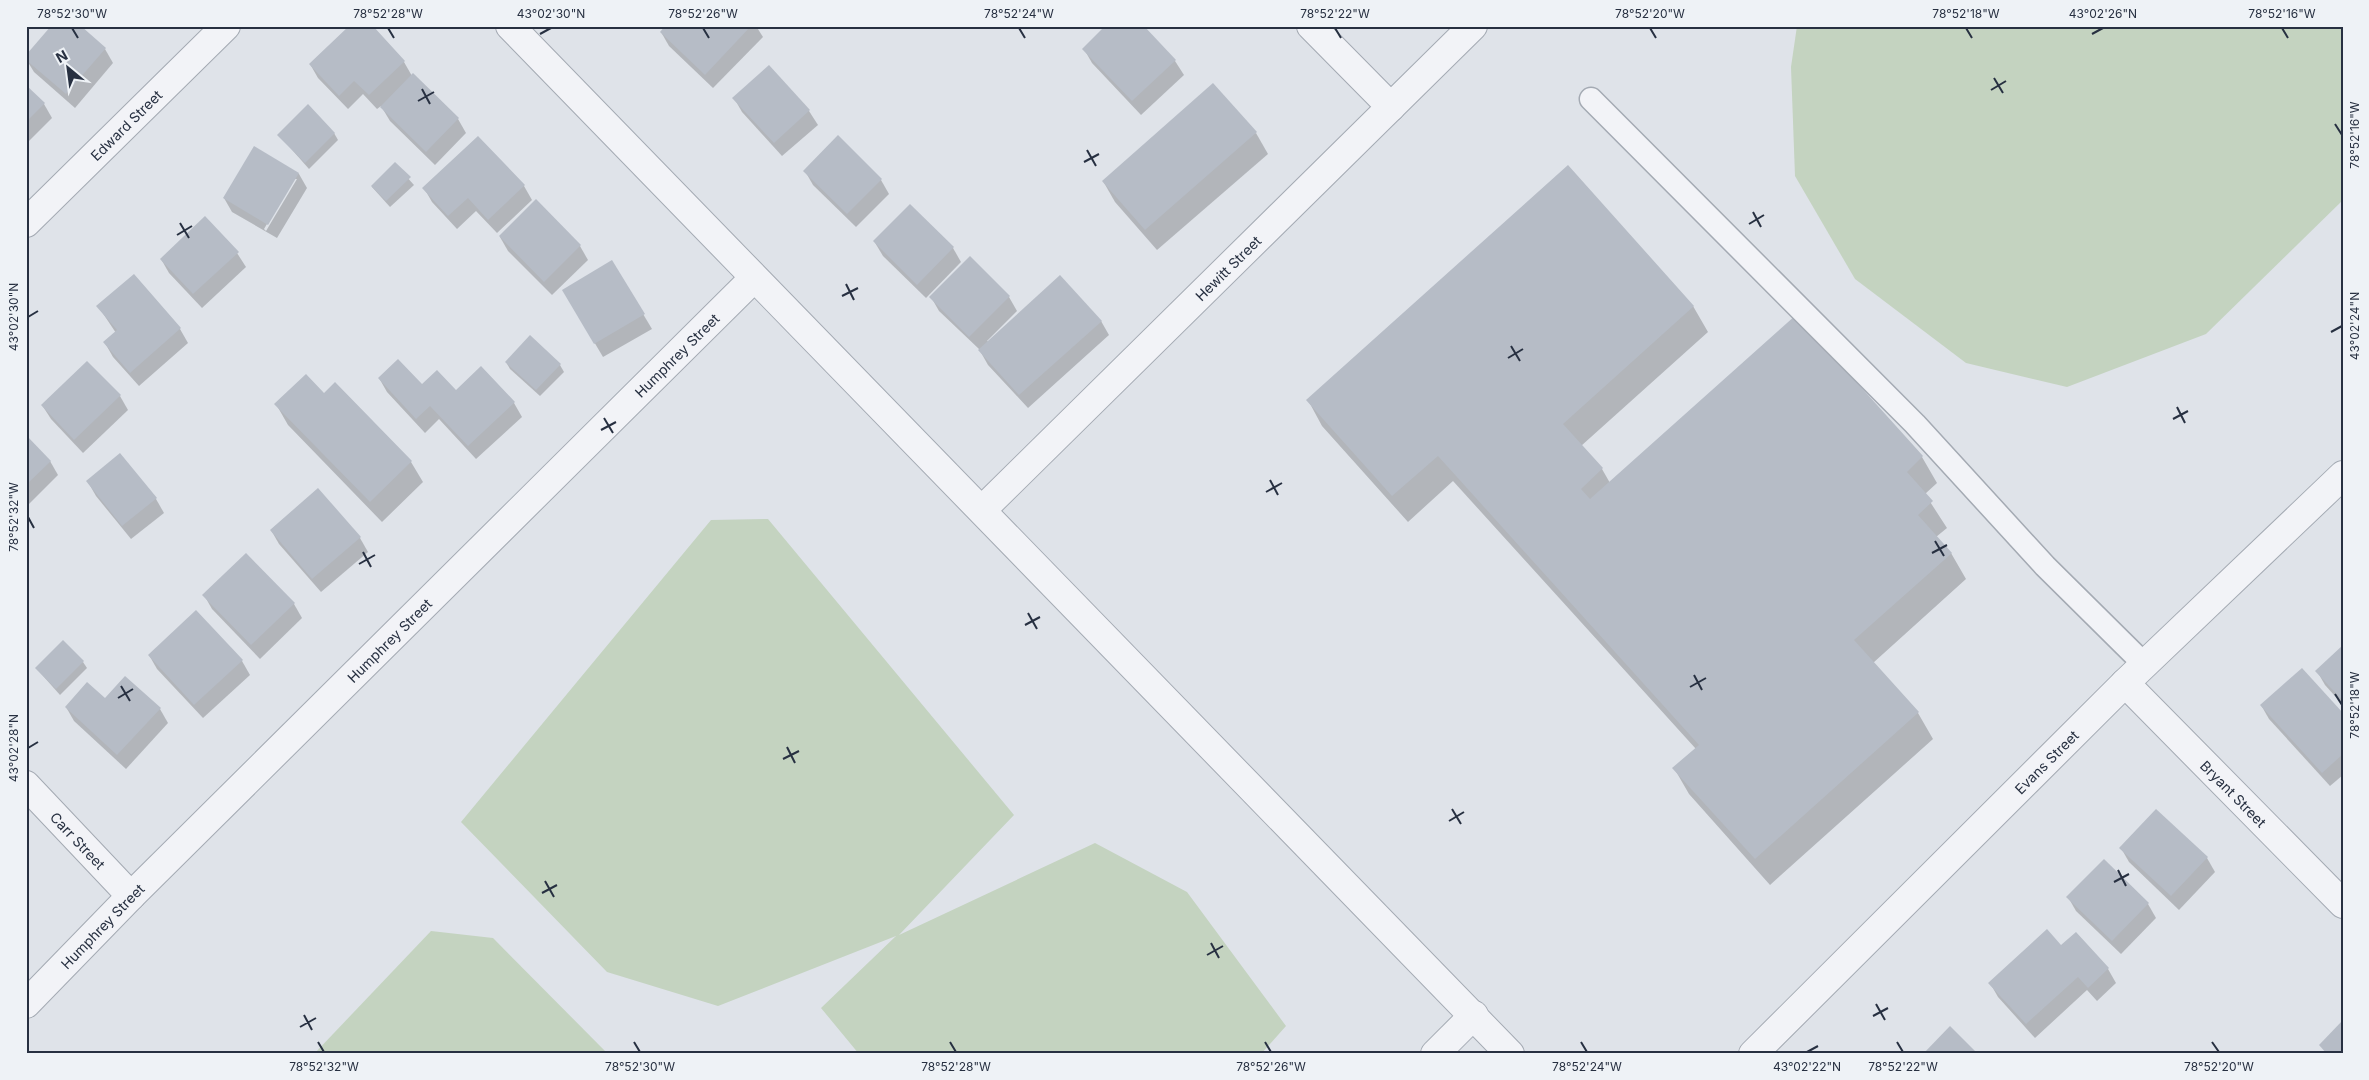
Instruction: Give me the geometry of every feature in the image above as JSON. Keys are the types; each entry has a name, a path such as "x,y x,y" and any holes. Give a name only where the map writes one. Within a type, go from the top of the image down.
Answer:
{"street":[{"name":"Edward Street","path":"26,223 226,26"},
{"path":"510,26 1510,1054"},
{"path":"1311,26 1391,107"},
{"name":"Hewitt Street","path":"982,510 1474,26"},
{"name":"Humphrey Street","path":"26,1004 131,896 754,278"},
{"name":"Evans Street","path":"1753,1054 2145,665 2343,475"},
{"name":"Bryant Street","path":"2126,684 2343,904"},
{"name":"Carr Street","path":"26,785 131,896"},
{"path":"1434,1054 1474,1015"}],"lane":[{"path":"1592,99 1915,424 2045,566 2145,665"}],"green space":[{"path":"1797,26 2343,26 2343,200 2206,334 2067,387 1966,363 1855,279 1795,176 1791,67"},
{"path":"768,519 1014,815 899,935 1095,843 1187,892 1286,1026 1261,1054 859,1054 821,1008 896,936 718,1006 607,972 461,822 711,520"},
{"path":"431,931 493,938 608,1054 314,1054"}],"building":[{"path":"51,26 81,26 106,48 66,94 26,60 26,55"},
{"path":"349,26 373,26 405,61 369,95 354,81 339,96 309,64"},
{"path":"665,26 751,26 705,75 660,32"},
{"path":"1105,26 1144,26 1176,60 1132,101 1082,49"},
{"path":"769,65 810,110 774,143 732,98"},
{"path":"413,73 459,118 426,152 380,107"},
{"path":"1213,83 1257,132 1145,230 1102,181"},
{"path":"26,85 45,103 26,122"},
{"path":"308,104 335,133 305,163 277,135"},
{"path":"838,135 882,179 847,214 803,171"},
{"path":"478,136 525,185 488,220 468,198 448,216 422,188"},
{"path":"254,146 299,173 268,225 223,198"},
{"path":"395,162 411,177 386,201 371,186"},
{"path":"1568,165 1694,306 1563,424 1603,468 1581,489 1590,499 1796,315 1923,456 1907,472 1933,501 1918,515 1952,553 1854,640 1919,712 1755,859 1672,768 1699,745 1438,456 1392,496 1306,400"},
{"path":"536,199 581,245 544,282 499,236"},
{"path":"910,204 954,247 917,285 873,241"},
{"path":"205,216 239,252 193,294 160,259"},
{"path":"970,256 1010,296 969,337 929,297"},
{"path":"612,260 645,314 594,344 562,290"},
{"path":"134,274 181,328 130,373 103,342 117,330 96,306"},
{"path":"1060,275 1102,321 1019,395 978,350"},
{"path":"530,335 561,364 536,390 505,362"},
{"path":"398,359 422,384 437,370 456,390 481,366 515,402 468,446 430,406 416,419 378,378"},
{"path":"87,361 121,395 74,440 41,405"},
{"path":"306,374 324,393 335,382 412,461 370,502 274,404"},
{"path":"26,435 51,461 26,485"},
{"path":"120,453 157,498 122,526 86,481"},
{"path":"318,488 361,537 312,579 270,530"},
{"path":"246,553 295,603 251,645 202,595"},
{"path":"196,610 243,660 194,705 148,655"},
{"path":"63,640 84,661 56,689 35,668"},
{"path":"2343,645 2343,701 2315,671"},
{"path":"2302,668 2343,713 2343,754 2322,773 2260,705"},
{"path":"125,676 161,708 117,755 65,707 87,682 105,698"},
{"path":"2156,809 2208,857 2171,896 2119,848"},
{"path":"2104,859 2149,903 2112,941 2066,897"},
{"path":"2047,929 2061,945 2076,932 2109,968 2088,988 2078,977 2026,1024 1988,983"},
{"path":"2343,1020 2343,1054 2327,1054 2319,1045"},
{"path":"1950,1026 1978,1054 1923,1054"}]}
